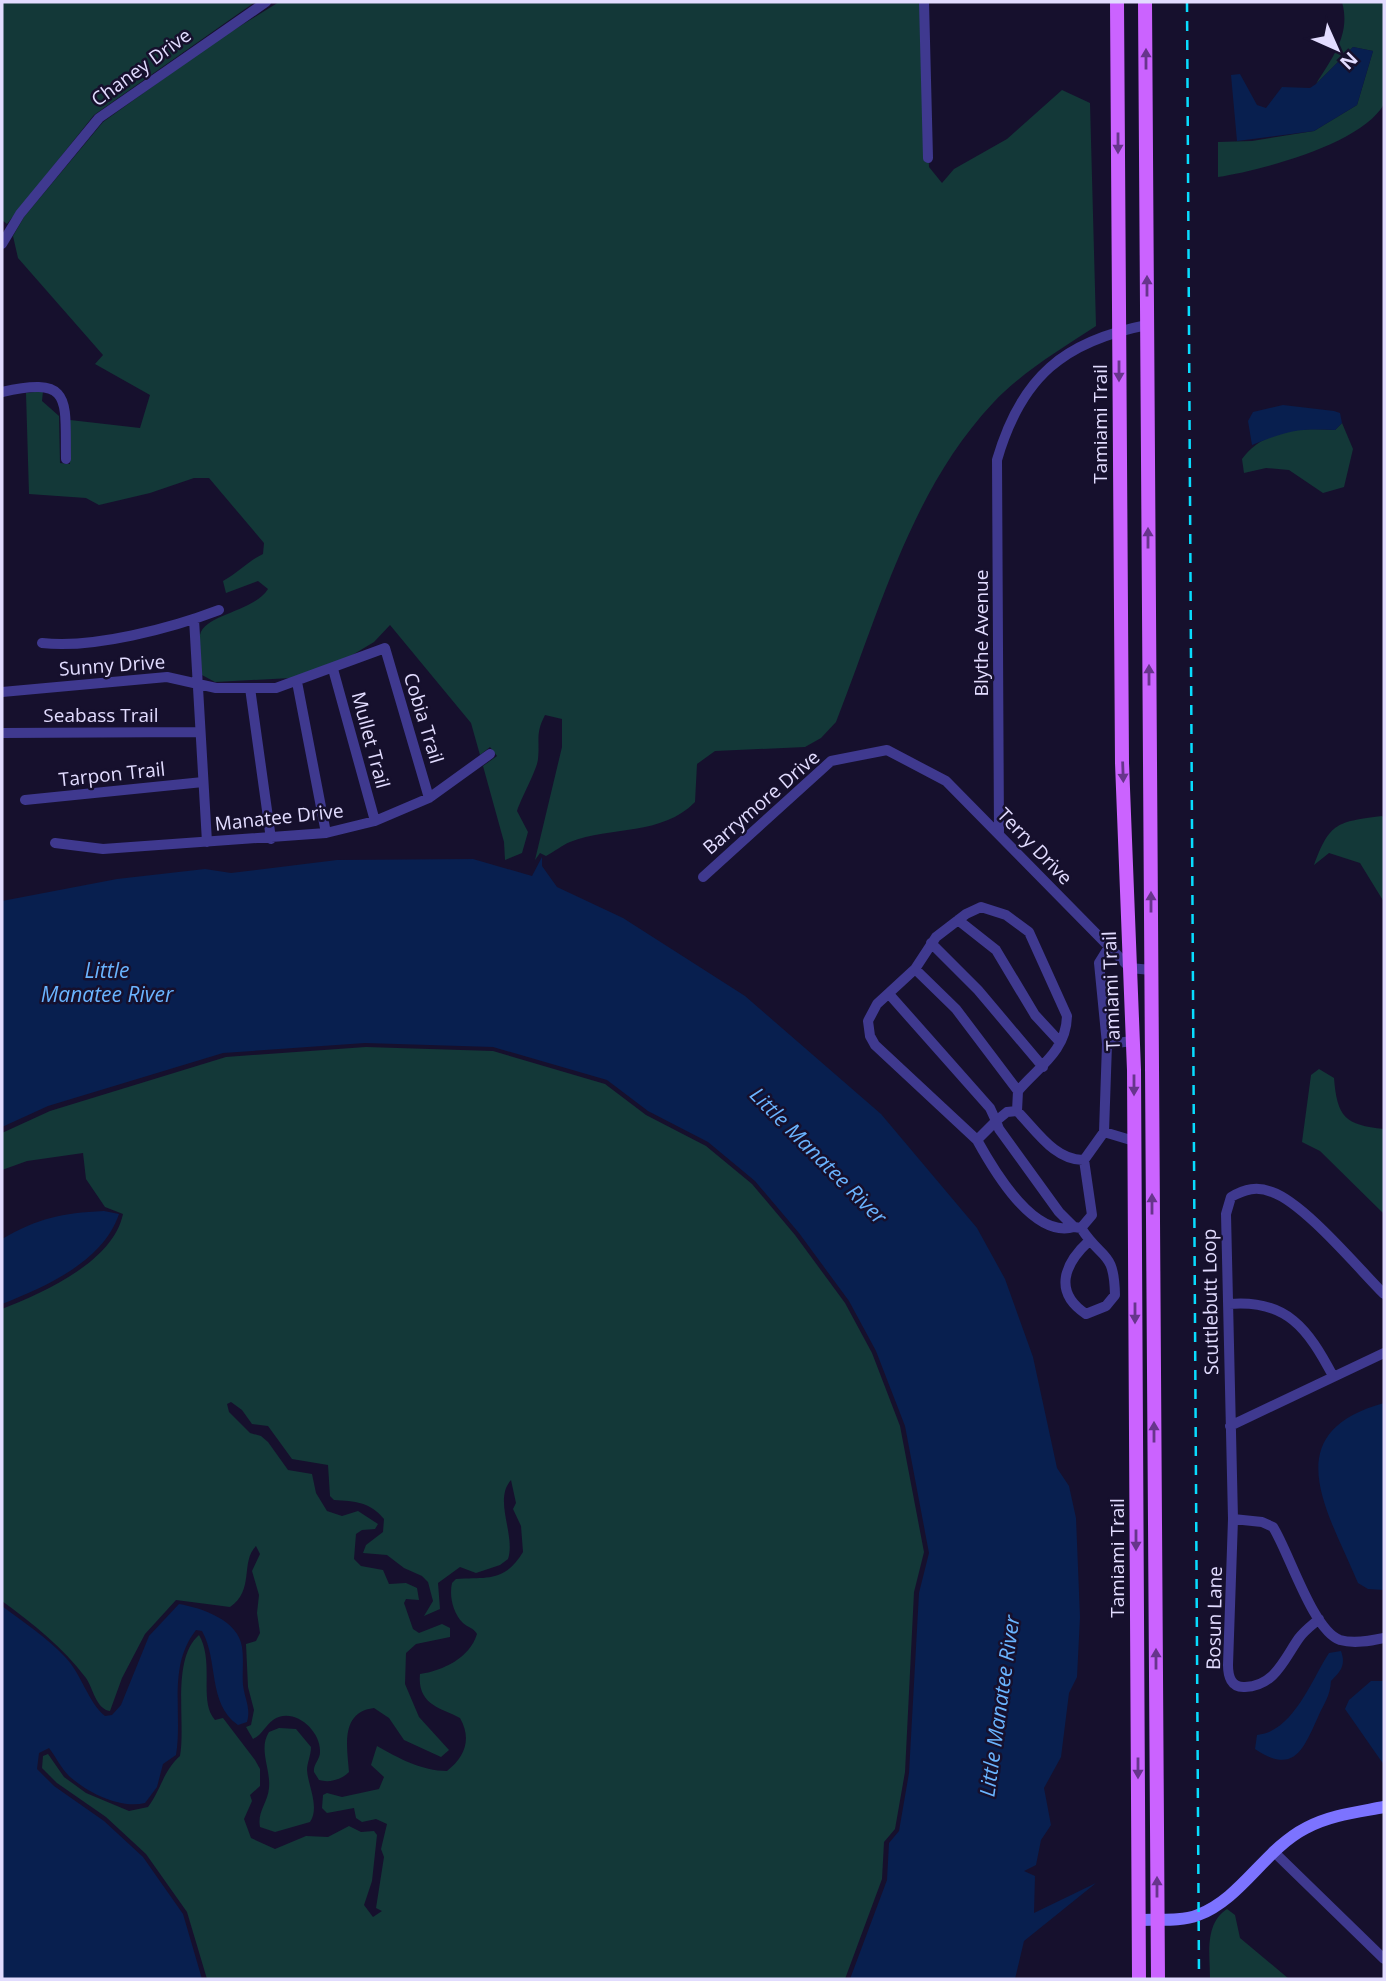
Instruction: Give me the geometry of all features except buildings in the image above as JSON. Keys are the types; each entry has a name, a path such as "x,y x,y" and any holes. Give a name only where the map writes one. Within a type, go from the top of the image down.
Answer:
{"main road":[{"name":"Tamiami Trail","path":"1117,2 1122,763 1133,1041 1139,1979"},
{"name":"Tamiami Trail","path":"1145,2 1158,1979"}],"street":[{"name":"Chaney Drive","path":"2,244 20,214 99,118 265,2"},
{"path":"924,2 928,158"},
{"path":"1119,330 1147,325"},
{"name":"Blythe Avenue","path":"999,834 998,460 1005,433 1025,395 1066,353 1088,340 1119,330"},
{"path":"2,392 43,385 55,390 63,400 66,459"},
{"path":"42,643 113,638 194,619 219,610"},
{"path":"194,619 207,842"},
{"name":"Sunny Drive","path":"2,692 167,677 216,688 276,688 334,669 385,648"},
{"name":"Cobia Trail","path":"385,648 429,798"},
{"name":"Mullet Trail","path":"334,669 375,821"},
{"path":"297,682 326,833"},
{"path":"250,688 271,839"},
{"name":"Seabass Trail","path":"2,733 200,732"},
{"name":"Terry Drive","path":"887,750 946,781 1130,968"},
{"name":"Barrymore Drive","path":"703,877 831,761 887,750"},
{"name":"Manatee Drive","path":"55,843 103,849 326,833 375,821 429,798 489,754"},
{"name":"Tarpon Trail","path":"25,800 202,782"},
{"path":"1018,1091 1043,1067 1060,1042 1066,1024 1065,1007 1051,983 1029,932 1006,915 981,907 958,920 931,943 915,969 871,1015 870,1036 977,1140 1013,1199 1056,1227 1066,1230 1078,1227 1092,1214 1084,1160 1104,1132 1107,1044 1100,963 1110,947"},
{"path":"958,920 996,950 1035,1015 1060,1042"},
{"path":"931,943 978,990 1043,1067"},
{"path":"1130,968 1151,970"},
{"path":"915,969 956,1009 1018,1091 1017,1111 1060,1154 1072,1160 1084,1160"},
{"path":"889,994 990,1108 999,1129 1033,1176 1089,1241 1111,1261 1115,1295 1106,1306 1086,1314 1073,1306 1065,1281 1071,1258 1089,1241"},
{"path":"1107,1044 1133,1041"},
{"path":"977,1140 1007,1112 1017,1111"},
{"path":"1104,1132 1134,1141"},
{"name":"Scuttlebutt Loop","path":"1233,1519 1226,1214 1231,1197 1244,1189 1259,1189 1290,1200 1384,1294"},
{"path":"1230,1304 1254,1302 1271,1305 1289,1315 1318,1349 1333,1376"},
{"path":"1230,1426 1384,1353"},
{"path":"1136,1512 1155,1512"},
{"path":"1233,1519 1262,1522 1273,1527 1319,1619 1338,1639 1363,1642 1384,1638"},
{"name":"Bosun Lane","path":"1233,1519 1228,1665 1234,1684 1240,1688 1258,1686 1271,1677 1288,1659 1301,1635 1319,1619"},
{"path":"1139,1920 1199,1915 1234,1891 1273,1851 1305,1828 1332,1817 1384,1807"},
{"path":"1273,1851 1384,1959"}],"green space":[{"path":"2,2 255,2 94,115 7,224 2,220"},
{"path":"279,2 923,2 929,167 942,183 954,169 1007,139 1062,90 1090,103 1096,326 1016,381 964,437 919,513 883,596 836,722 821,738 805,747 715,751 697,764 695,802 682,813 652,825 570,842 546,856 540,853 535,860 562,747 562,719 545,715 539,732 537,764 517,811 528,832 522,853 505,860 504,842 483,766 497,756 490,747 480,755 471,723 390,625 374,642 349,657 291,678 215,682 202,675 199,645 204,628 220,617 252,603 268,589 258,581 226,593 223,581 263,554 264,543 209,478 194,478 150,493 99,505 86,498 29,494 26,393 43,391 42,401 59,416 60,463 70,464 70,420 140,428 150,395 95,364 103,355 18,258 13,236 24,217 103,122 219,39"},
{"path":"1342,2 1384,2 1384,104 1355,131 1333,143 1284,161 1218,177 1218,142 1252,141 1314,131 1357,105 1373,51 1353,47 1316,84 1339,45 1344,25"},
{"path":"1342,423 1353,449 1344,487 1323,493 1289,470 1266,468 1244,473 1242,459 1251,449 1272,436 1296,430 1335,430"},
{"path":"1382,816 1384,902 1360,863 1329,853 1314,865 1325,840 1337,827 1355,820"},
{"path":"366,1047 493,1051 605,1084 646,1115 706,1146 752,1184 795,1235 845,1303 872,1353 900,1426 924,1552 914,1592 905,1772 895,1829 884,1842 882,1879 845,1979 207,1979 187,1912 146,1854 106,1817 57,1783 42,1768 43,1756 48,1754 64,1777 86,1793 129,1811 148,1807 180,1756 182,1675 190,1646 199,1635 206,1657 210,1712 215,1720 223,1718 260,1769 260,1786 250,1795 252,1801 244,1819 251,1838 275,1849 306,1836 328,1837 349,1826 361,1832 374,1831 377,1835 372,1881 364,1905 373,1917 382,1911 376,1908 384,1857 381,1849 387,1824 376,1819 362,1822 356,1818 354,1808 327,1813 322,1808 323,1795 327,1793 342,1797 379,1789 384,1777 371,1765 377,1746 410,1763 447,1771 462,1754 466,1733 460,1718 426,1699 422,1693 420,1674 454,1662 468,1650 477,1634 463,1623 454,1609 452,1583 456,1579 486,1578 502,1574 523,1552 521,1526 513,1509 516,1503 511,1480 504,1497 510,1550 508,1559 500,1565 476,1573 460,1567 438,1583 440,1609 424,1616 433,1601 428,1582 387,1555 363,1553 366,1545 383,1532 384,1519 379,1513 362,1504 334,1500 330,1496 328,1465 292,1459 268,1426 252,1424 242,1410 231,1402 227,1404 229,1412 250,1433 261,1436 268,1442 288,1470 312,1474 316,1493 327,1511 342,1516 358,1511 378,1524 375,1529 362,1530 356,1534 354,1559 361,1566 383,1570 389,1584 406,1583 417,1588 419,1600 406,1599 404,1603 413,1629 419,1633 442,1624 450,1628 450,1637 416,1644 406,1653 405,1684 419,1717 449,1750 441,1757 404,1740 389,1718 374,1708 355,1716 351,1723 347,1742 349,1772 335,1780 319,1780 314,1772 320,1755 319,1744 311,1729 297,1718 281,1716 253,1739 246,1727 251,1725 254,1710 248,1687 246,1644 256,1641 260,1633 257,1613 259,1595 252,1571 260,1554 256,1546 251,1553 242,1593 230,1607 176,1600 145,1634 122,1678 110,1711 101,1706 86,1678 67,1656 36,1627 2,1601 2,1309 56,1285 91,1261 106,1247 117,1231 123,1214 105,1207 86,1179 83,1153 27,1161 2,1170 2,1133 50,1111 226,1057"},
{"path":"1319,1069 1334,1078 1338,1102 1346,1117 1360,1125 1384,1129 1384,1214 1320,1151 1302,1142 1311,1075"},
{"path":"279,1728 296,1729 311,1747 307,1770 314,1810 310,1822 275,1832 260,1827 259,1822 269,1788 266,1739 269,1732"},
{"path":"1227,1909 1235,1915 1240,1938 1289,1979 1210,1979 1209,1950 1212,1931 1220,1915"}],"water":[{"path":"1353,47 1373,51 1357,105 1314,131 1237,141 1231,75 1240,74 1257,105 1266,108 1282,87 1310,88 1316,84"},
{"path":"1283,405 1334,411 1340,413 1342,423 1335,430 1292,432 1252,445 1248,421 1253,412"},
{"name":"Little Manatee River","path":"542,857 542,866 557,887 623,918 745,996 881,1114 977,1228 1005,1279 1033,1357 1057,1468 1069,1486 1076,1518 1080,1617 1077,1677 1069,1693 1061,1757 1044,1788 1051,1825 1041,1840 1036,1865 1024,1871 1035,1876 1034,1913 1096,1883 1024,1941 1015,1979 850,1979 887,1880 889,1843 899,1831 909,1773 919,1593 929,1553 905,1426 876,1351 849,1301 799,1233 755,1181 708,1142 648,1111 607,1080 493,1047 365,1043 223,1053 48,1106 2,1127 2,901 117,879 205,869 231,873 337,860 473,859 532,876"},
{"path":"104,1211 119,1214 100,1246 86,1259 54,1281 2,1304 2,1239 51,1218"},
{"path":"1384,1403 1384,1590 1368,1589 1358,1583 1334,1530 1324,1503 1319,1478 1320,1455 1329,1434 1350,1416"},
{"path":"179,1604 208,1612 234,1629 243,1652 247,1722 238,1725 228,1716 217,1693 207,1643 202,1631 196,1630 187,1644 179,1675 176,1755 163,1764 157,1787 145,1803 115,1802 85,1788 66,1773 49,1748 39,1753 37,1769 54,1786 104,1821 143,1857 183,1914 202,1979 2,1979 2,1606 66,1658 105,1716 112,1715 121,1705 149,1636"},
{"path":"1341,1651 1342,1667 1331,1681 1326,1700 1307,1740 1296,1755 1279,1760 1255,1749 1257,1735 1270,1732 1291,1715 1329,1653"},
{"path":"1371,1681 1384,1681 1384,1765 1345,1709 1349,1700"}],"railway":[{"path":"1187,2 1199,1979"}]}
